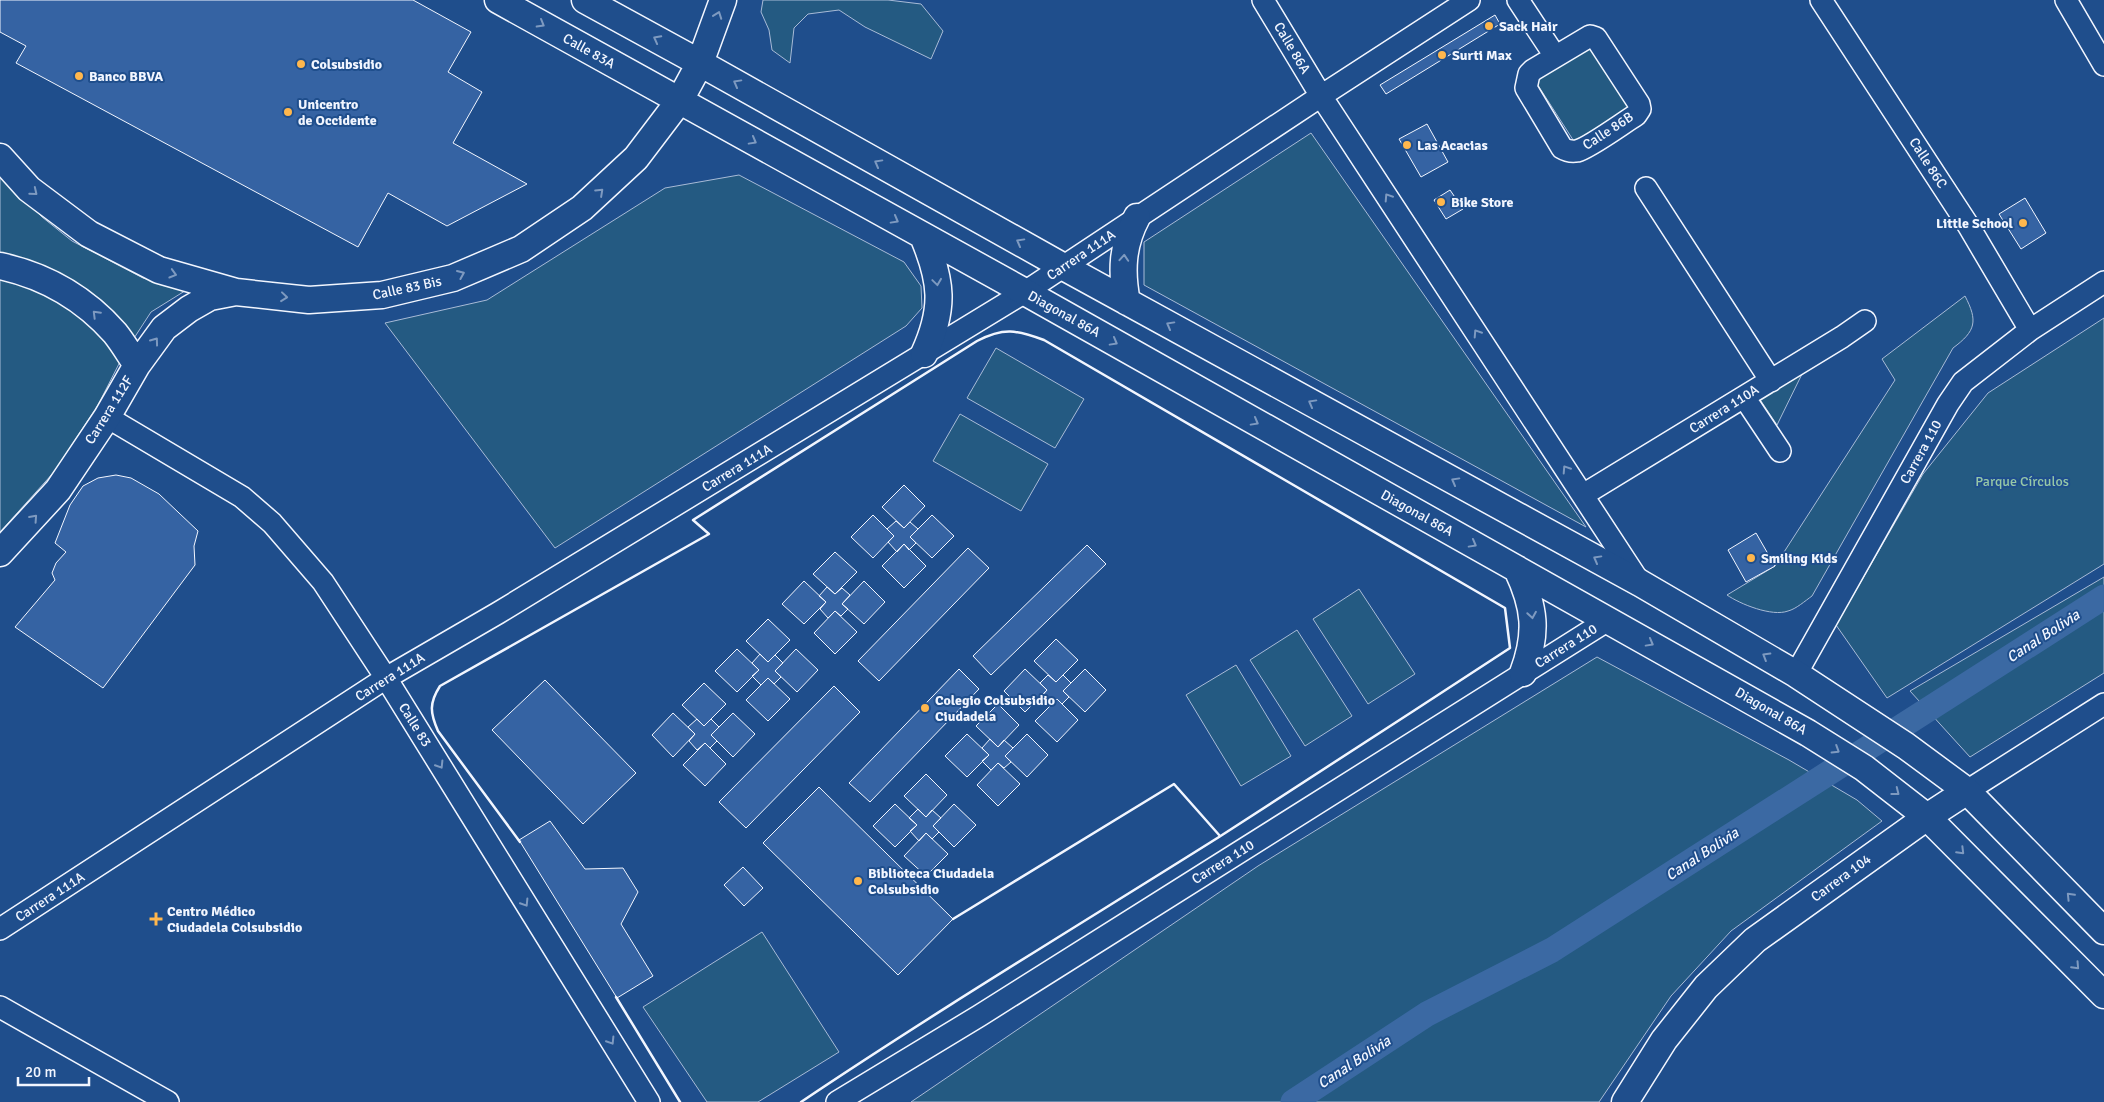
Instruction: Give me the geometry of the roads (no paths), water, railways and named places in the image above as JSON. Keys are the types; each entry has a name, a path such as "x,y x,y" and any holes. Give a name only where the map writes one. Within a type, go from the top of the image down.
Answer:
{"street":[{"name":"Calle 83A","path":"498,0 680,100"},
{"name":"Calle 83 Bis","path":"0,157 29,189 89,234 159,270 236,292 308,300 382,295 453,278 521,249 582,208 636,158 680,100 700,62 723,0"},
{"name":"Calle 86A","path":"1263,0 1321,96"},
{"name":"Carrera 111A","path":"0,929 386,678 507,608 1025,292 1470,0"},
{"path":"1518,0 1555,56"},
{"name":"Calle 86C","path":"1821,0 1968,225 2030,330"},
{"path":"2066,0 2104,65"},
{"path":"568,40 588,2 700,62 1127,302 1640,583 1796,674 1906,746 1967,791 2104,931"},
{"name":"Calle 86B","path":"1590,36 1596,38 1639,104 1639,111 1580,150 1567,151 1562,148 1526,88 1529,74 1555,56 1590,36"},
{"path":"1321,96 1640,583"},
{"name":"Diagonal 86A","path":"680,100 1808,732 1864,768 1927,816 2104,995"},
{"path":"1646,188 1771,381"},
{"path":"1127,302 1123,281 1125,248 1137,217"},
{"path":"923,236 935,264 939,295 935,325 924,354"},
{"path":"0,266 26,272 59,286 90,307 116,334 137,365"},
{"name":"Carrera 110","path":"1796,674 1948,404 1963,382 2030,330 2104,282"},
{"name":"Carrera 112F","path":"0,553 58,490 107,418 137,365 164,328 189,309 210,297 236,292"},
{"name":"Carrera 110A","path":"1583,495 1771,381 1864,321"},
{"path":"1744,397 1780,451"},
{"name":"Calle 83","path":"107,418 242,497 272,523 323,582 386,678 649,1102"},
{"path":"1517,569 1528,593 1533,620 1531,647 1523,673"},
{"name":"Carrera 110","path":"837,1102 979,1016 1608,620"},
{"name":"Carrera 104","path":"1625,1102 1664,1040 1706,987 1754,940 1927,816 2104,704"},
{"path":"0,1007 168,1102"}],"waterway":[{"name":"Canal Bolivia","path":"1293,1102 1427,1014 1552,950 2104,597"}],"place":[{"name":"Sack Hair","path":"1489,26"},
{"name":"Surti Max","path":"1442,55"},
{"name":"Colsubsidio","path":"301,64"},
{"name":"Banco BBVA","path":"79,76"},
{"name":"Unicentro de Occidente","path":"288,112"},
{"name":"Las Acacias","path":"1407,145"},
{"name":"Bike Store","path":"1441,202"},
{"name":"Little School","path":"2023,223"},
{"name":"Smiling Kids","path":"1751,558"},
{"name":"Colegio Colsubsidio Ciudadela","path":"925,708"},
{"name":"Biblioteca Ciudadela Colsubsidio","path":"858,881"},
{"name":"Centro Médico Ciudadela Colsubsidio","path":"156,919"}],"park label":[{"name":"Parque Círculos","path":"2022,481"}]}
